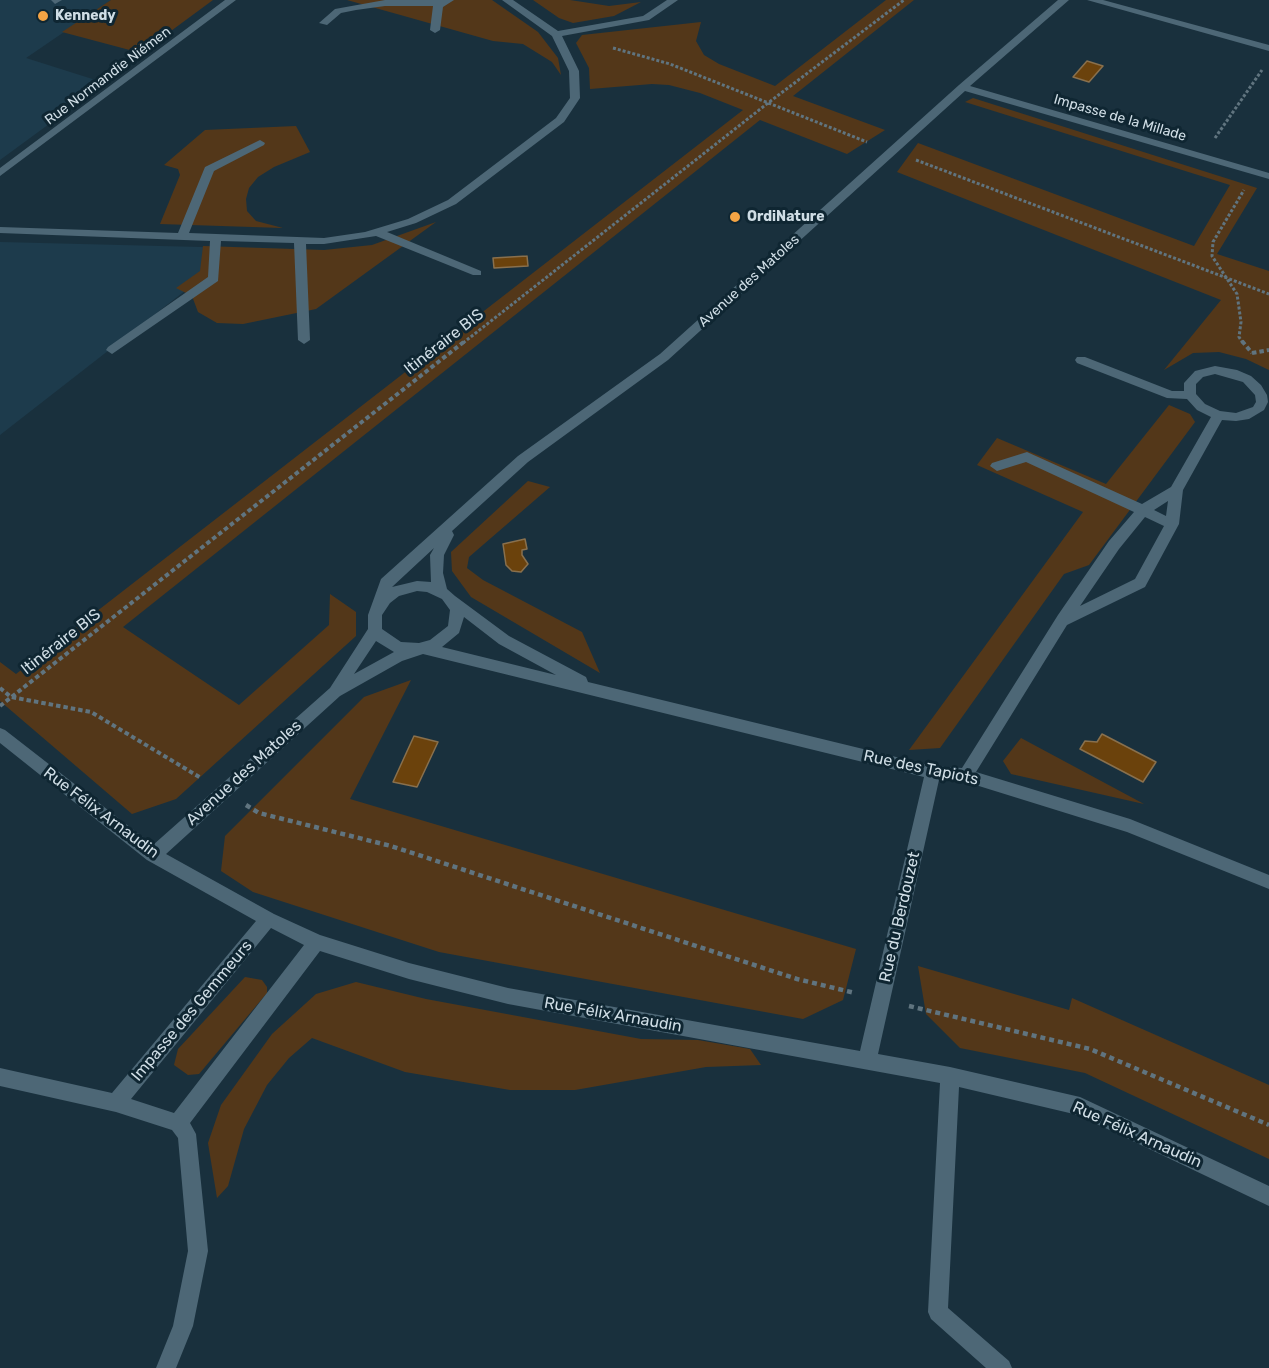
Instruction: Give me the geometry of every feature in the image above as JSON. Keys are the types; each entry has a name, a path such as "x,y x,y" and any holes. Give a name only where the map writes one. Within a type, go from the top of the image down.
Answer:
{"street":[{"name":"Rue Normandie Niémen","path":"0,173 231,0"},
{"path":"0,230 324,241 377,232 412,221 452,202 561,120 575,98 574,70 556,34 507,0"},
{"path":"556,34 646,18 673,0"},
{"name":"Avenue des Matoles","path":"378,607 386,583 523,459 664,357 963,87 1064,0"},
{"path":"1092,0 1269,48"},
{"path":"324,23 338,11 356,7 385,3 445,1"},
{"path":"435,30 438,6 445,1"},
{"name":"Impasse de la Millade","path":"963,87 1269,176"},
{"path":"182,237 209,170 260,143"},
{"path":"377,232 477,273"},
{"path":"112,350 214,278 216,237"},
{"path":"300,241 304,340"},
{"path":"1081,360 1171,395 1190,395"},
{"path":"1215,370 1233,373 1247,379 1262,395 1262,402 1258,410 1249,415 1236,417 1218,415 1200,406 1190,395 1190,383 1199,374 1215,370"},
{"path":"1062,621 1140,583 1172,524 1176,490 1218,415"},
{"path":"998,466 1027,457 1172,524"},
{"path":"966,775 1062,621 1114,545 1143,510 1176,490"},
{"name":"Avenue des Matoles","path":"446,595 436,573 437,555 451,526"},
{"path":"417,586 446,595 457,609 457,619 454,629 435,644 421,649 398,648 381,637 375,630 375,615 378,607 394,592 417,586"},
{"name":"Rue des Tapiots","path":"446,595 504,640 600,691"},
{"name":"Avenue des Matoles","path":"335,692 375,630"},
{"name":"Avenue des Matoles","path":"153,855 335,692 397,657 421,649"},
{"name":"Rue des Tapiots","path":"421,649 933,773 966,775 1130,826 1269,882"},
{"name":"Rue Félix Arnaudin","path":"0,734 153,855 268,919 316,942 409,971 508,996 950,1076 1080,1106 1269,1196"},
{"name":"Rue du Berdouzet","path":"867,1061 933,773"},
{"name":"Impasse des Gemmeurs","path":"116,1103 268,919"},
{"path":"166,1368 183,1326 198,1251 182,1129 316,942"},
{"path":"950,1076 938,1312 1002,1368"},
{"path":"0,1077 116,1103 182,1129"}],"path":[{"name":"Itinéraire BIS","path":"0,706 768,103 904,0"},
{"path":"571,32 580,39 670,64 1269,294"},
{"path":"1209,160 1216,136 1262,69"},
{"path":"1245,189 1213,242 1212,256 1237,294 1241,322 1239,337 1252,353"},
{"path":"0,688 11,697 91,712 259,813 391,846 797,979 1090,1049 1269,1125"}],"shaded area":[{"path":"0,0 111,0 26,58 105,83 0,160"},
{"path":"111,0 213,0 141,53 62,32"},
{"path":"347,0 492,0 538,32 558,58 561,75 552,62 523,44 493,41"},
{"path":"533,0 570,0 609,6 641,2 614,16 573,23 559,18"},
{"path":"886,0 914,0 793,96 885,130 847,154 760,120 123,627 239,705 329,625 330,594 356,612 356,636 176,799 132,814 0,701 0,662 16,674 743,110 700,93 669,85 652,84 590,89 589,68 576,43 582,35 701,22 696,41 704,55 719,64 775,86"},
{"path":"1087,61 1103,66 1089,82 1073,77"},
{"path":"973,98 1257,188 1217,254 1269,271 1269,370 1246,359 1219,352 1193,353 1164,370 1221,300 897,172 918,143 1194,246 1230,185 965,102"},
{"path":"296,126 310,152 274,167 258,177 249,188 246,199 247,211 256,221 283,228 160,224 180,175 178,169 164,165 205,130"},
{"path":"436,222 316,309 243,324 217,323 198,312 192,296 176,288 200,271 203,246 324,250 372,245"},
{"path":"0,242 240,248 0,435"},
{"path":"527,256 528,266 494,268 493,258"},
{"path":"1169,405 1190,414 1195,422 1089,565 1064,574 940,748 909,750 1083,512 977,465 997,438 1106,484"},
{"path":"528,481 550,487 469,557 467,568 483,580 582,632 600,673 471,597 452,571 451,552"},
{"path":"525,539 527,549 522,550 522,555 528,564 521,572 512,571 506,565 503,544"},
{"path":"411,680 350,799 856,949 843,1000 803,1019 439,952 253,892 221,871 225,836 364,697"},
{"path":"1102,734 1156,762 1143,782 1080,749 1085,741 1097,742"},
{"path":"414,736 438,742 417,787 393,782"},
{"path":"1021,738 1144,804 1011,774 1003,761"},
{"path":"918,966 1069,1010 1072,998 1269,1085 1269,1159 1085,1073 960,1048 926,1014"},
{"path":"245,977 262,980 267,987 267,993 199,1074 188,1075 174,1065 178,1049"},
{"path":"356,982 426,999 641,1039 698,1040 750,1049 761,1065 706,1067 575,1090 510,1090 405,1072 312,1038 289,1058 267,1085 244,1129 228,1186 217,1198 208,1143 221,1105 272,1034 316,994"}],"place":[{"name":"Kennedy","path":"43,16"},
{"name":"OrdiNature","path":"735,217"}]}
